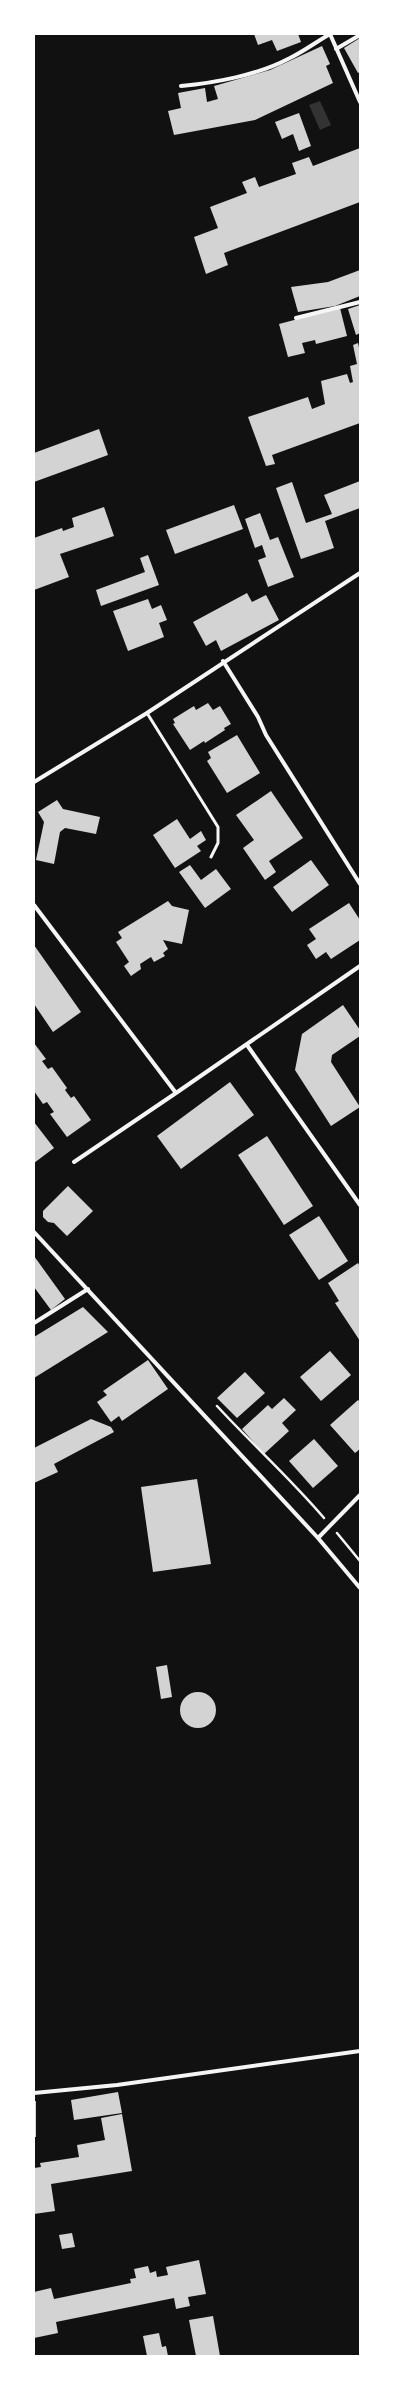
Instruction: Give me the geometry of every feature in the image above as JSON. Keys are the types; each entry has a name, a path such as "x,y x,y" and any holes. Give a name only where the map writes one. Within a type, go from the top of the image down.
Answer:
{"street":[{"path":"181,86 205,84 266,68 288,60 330,34 360,102"},
{"path":"336,49 360,35"},
{"path":"296,318 360,302"},
{"path":"34,782 147,713 360,573"},
{"path":"224,661 258,717 266,735 360,884"},
{"path":"34,905 176,1093"},
{"path":"74,1162 247,1045 360,966"},
{"path":"247,1045 360,1205"},
{"path":"34,1232 318,1538 360,1588"},
{"path":"34,1322 88,1289"},
{"path":"318,1538 360,1494"},
{"path":"34,2093 117,2085 360,2052"}],"lane":[{"path":"147,713 218,827 218,843 211,857"}],"path":[{"path":"217,1406 271,1462 289,1477 360,1561"}],"shaded area":[{"path":"320,101 331,125 320,130 309,105"}],"building":[{"path":"254,34 298,34 301,42 277,51 272,40 258,45"},
{"path":"360,38 360,72 358,73 344,48"},
{"path":"322,46 330,64 326,66 333,83 255,120 174,135 168,111 181,108 178,93 205,88 207,102 218,99 214,86 270,70"},
{"path":"299,113 311,146 299,151 293,134 282,139 275,122"},
{"path":"360,148 360,202 224,253 228,265 206,274 194,237 218,228 210,207 247,193 242,182 255,177 259,187 296,174 292,163 309,157 313,166"},
{"path":"360,270 360,296 335,306 298,312 291,287 328,282"},
{"path":"360,305 360,333 356,335 348,309"},
{"path":"340,308 347,336 316,344 315,340 302,343 305,353 288,357 279,324"},
{"path":"358,343 360,352 360,423 272,455 275,464 266,466 248,417 308,397 312,409 325,404 321,381 347,374 350,383 353,382 350,366 357,364 353,345"},
{"path":"99,429 108,455 34,482 34,453"},
{"path":"360,481 360,508 325,521 334,548 301,559 276,488 292,482 306,523 332,514 324,495"},
{"path":"234,505 243,529 175,554 166,530"},
{"path":"104,507 114,536 60,554 69,577 34,590 34,538 62,528 63,531 74,527 72,518"},
{"path":"260,513 270,540 278,537 294,577 268,587 258,560 266,557 262,545 255,548 245,519"},
{"path":"148,555 159,585 101,606 96,590 145,572 140,558"},
{"path":"247,593 252,602 266,595 279,620 221,651 216,640 206,646 193,622"},
{"path":"148,599 152,609 161,605 167,620 159,623 164,637 128,651 113,611"},
{"path":"208,703 213,710 220,706 231,724 224,728 225,730 205,743 204,741 190,750 173,724 175,723 173,719 194,706 196,710"},
{"path":"237,735 260,773 227,793 207,761 211,758 208,752"},
{"path":"271,791 303,838 269,861 276,872 265,880 243,848 254,840 236,815"},
{"path":"57,800 63,809 100,817 96,834 65,828 60,832 54,864 36,860 44,822 38,812"},
{"path":"177,819 190,839 201,831 206,840 197,846 201,851 175,868 153,835"},
{"path":"311,860 329,885 292,912 273,887"},
{"path":"190,865 201,880 216,869 231,889 205,908 179,872"},
{"path":"168,901 172,906 189,910 182,944 163,940 168,949 163,953 165,956 154,962 151,957 140,964 141,969 131,976 124,966 129,962 116,942 122,938 118,932"},
{"path":"349,903 360,920 360,940 331,959 326,952 316,959 307,945 316,939 309,929"},
{"path":"34,945 81,1012 53,1032 34,1004"},
{"path":"343,1005 360,1030 360,1036 332,1055 331,1062 360,1107 331,1126 295,1070 302,1034"},
{"path":"34,1043 46,1059 42,1061 48,1069 52,1067 67,1088 65,1090 71,1098 74,1096 91,1120 67,1137 50,1114 54,1112 47,1102 43,1104 34,1091"},
{"path":"230,1082 254,1115 181,1169 157,1136"},
{"path":"34,1122 54,1148 34,1163"},
{"path":"267,1136 313,1206 284,1225 238,1155"},
{"path":"68,1186 93,1211 67,1236 54,1223 48,1222 43,1217 43,1211"},
{"path":"319,1216 348,1261 319,1280 289,1235"},
{"path":"34,1256 65,1299 51,1310 34,1287"},
{"path":"358,1263 360,1267 360,1341 335,1303 339,1301 328,1283"},
{"path":"83,1307 108,1332 34,1378 34,1337"},
{"path":"330,1351 351,1375 321,1401 300,1377"},
{"path":"148,1360 168,1389 122,1421 119,1416 111,1422 97,1402 107,1395 103,1391"},
{"path":"245,1372 265,1393 237,1418 217,1398"},
{"path":"284,1398 296,1410 282,1423 289,1431 264,1454 242,1429 268,1405 272,1409"},
{"path":"358,1400 360,1402 360,1449 355,1453 330,1425"},
{"path":"91,1419 111,1427 114,1432 54,1464 58,1472 34,1483 34,1448"},
{"path":"314,1439 338,1466 313,1488 289,1461"},
{"path":"197,1479 211,1564 153,1572 141,1487"},
{"path":"167,1665 172,1697 161,1699 156,1667"},
{"path":"202,1692 211,1697 215,1703 215,1717 211,1723 202,1728 194,1728 185,1723 181,1717 180,1706 185,1697 191,1693"},
{"path":"118,2092 122,2113 74,2120 71,2100"},
{"path":"34,2101 36,2101 36,2137 34,2137"},
{"path":"122,2114 132,2171 51,2184 55,2211 34,2214 34,2168 41,2167 40,2163 79,2157 77,2145 105,2140 101,2118"},
{"path":"72,2233 75,2247 62,2249 59,2235"},
{"path":"199,2260 206,2294 188,2297 190,2306 176,2309 174,2298 56,2322 58,2333 34,2338 34,2292 51,2288 54,2299 131,2283 130,2279 136,2278 134,2269 148,2266 150,2273 156,2271 157,2277 168,2275 166,2267"},
{"path":"213,2316 220,2356 196,2356 189,2320"},
{"path":"159,2333 162,2347 166,2346 168,2356 147,2356 143,2336"}]}
